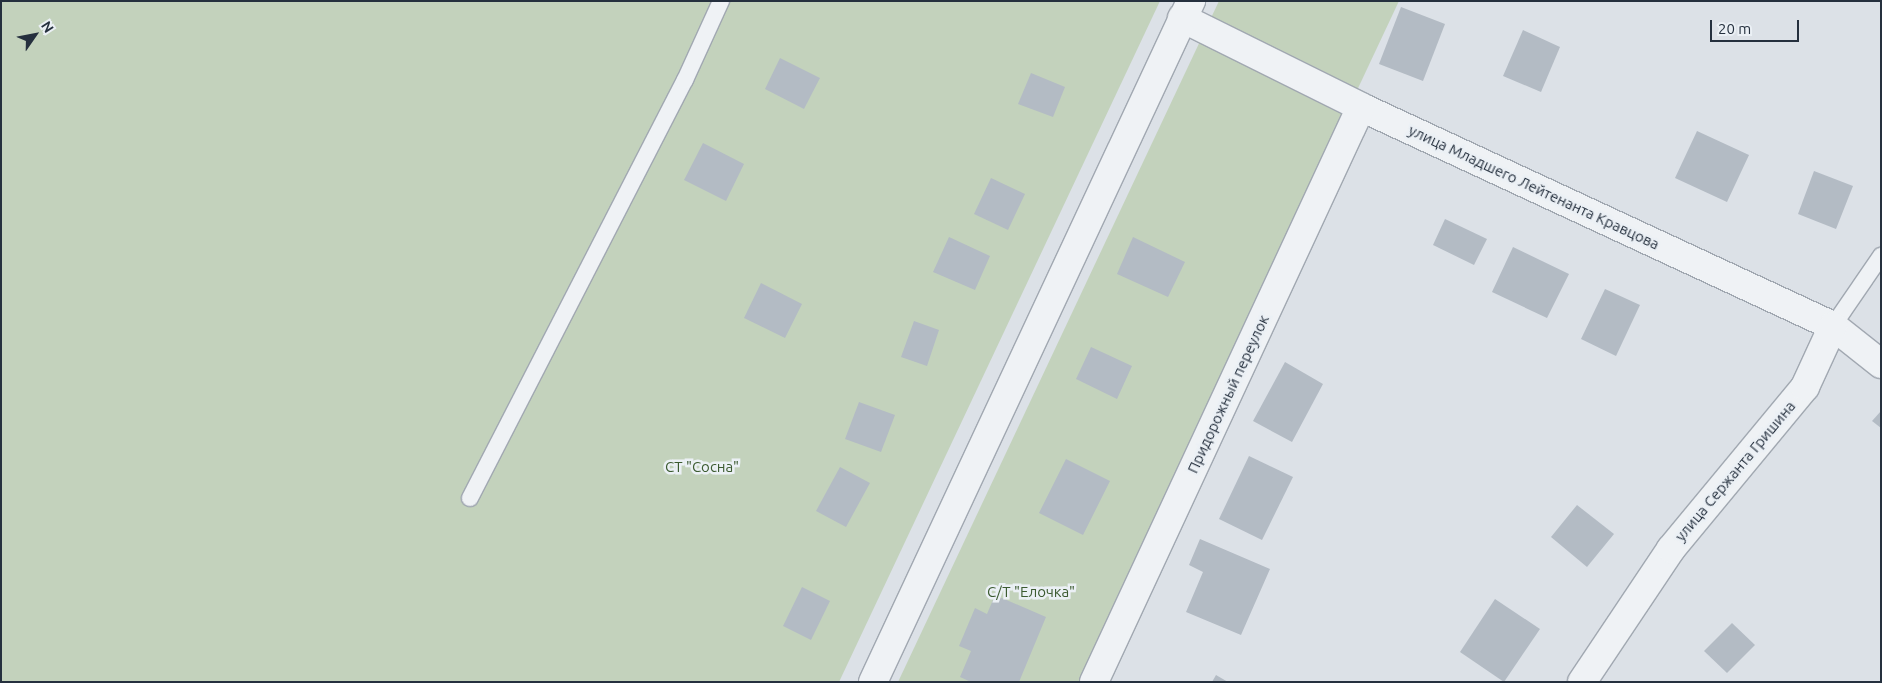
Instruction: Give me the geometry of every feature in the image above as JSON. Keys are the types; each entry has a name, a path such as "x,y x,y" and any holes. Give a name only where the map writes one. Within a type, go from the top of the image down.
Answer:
{"street":[{"name":"улица Младшего Лейтенанта Кравцова","path":"1186,10 1361,107 1833,326 1881,364"},
{"path":"873,682 1186,10"},
{"name":"Придорожный переулок","path":"1094,682 1361,107"},
{"name":"улица Сержанта Гришина","path":"1582,682 1671,549 1805,387 1833,326"}],"lane":[{"path":"470,498 685,80 721,1"},
{"name":"улица Сержанта Гришина","path":"1833,326 1881,256"}],"green space":[{"name":"СТ \"Сосна\"","path":"1,1 1160,1 839,682 1,682"},
{"name":"С/Т \"Елочка\"","path":"1219,1 1399,1 1079,682 898,682"}],"building":[{"path":"1401,7 1445,24 1423,81 1379,64"},
{"path":"1523,30 1560,47 1541,92 1503,76"},
{"path":"780,58 820,78 804,109 765,89"},
{"path":"1031,73 1065,87 1053,117 1018,104"},
{"path":"1697,131 1749,155 1727,202 1675,178"},
{"path":"703,143 744,164 726,201 684,180"},
{"path":"1814,171 1853,186 1836,229 1798,214"},
{"path":"991,178 1025,194 1008,230 974,214"},
{"path":"1445,219 1487,239 1474,265 1433,245"},
{"path":"949,237 990,256 975,290 933,272"},
{"path":"1133,237 1185,262 1168,297 1117,274"},
{"path":"1513,247 1569,274 1547,318 1492,292"},
{"path":"761,283 802,304 785,338 744,318"},
{"path":"1605,289 1640,305 1616,356 1581,339"},
{"path":"914,321 939,330 927,366 901,357"},
{"path":"1091,347 1132,366 1117,399 1076,379"},
{"path":"1285,362 1323,384 1292,442 1253,421"},
{"path":"859,402 895,415 881,452 845,439"},
{"path":"1881,411 1881,428 1872,421"},
{"path":"1249,456 1293,477 1262,540 1219,519"},
{"path":"1066,459 1110,481 1083,535 1039,513"},
{"path":"840,467 870,483 846,527 816,511"},
{"path":"1577,505 1614,534 1587,567 1551,537"},
{"path":"1200,539 1270,569 1241,635 1186,612 1203,572 1189,565"},
{"path":"802,587 830,601 811,640 783,626"},
{"path":"995,595 1046,617 1019,682 971,682 960,677 971,651 959,646 975,608 987,614"},
{"path":"1495,599 1540,629 1504,682 1460,652"},
{"path":"1732,623 1755,645 1727,673 1704,651"},
{"path":"1216,675 1228,682 1212,682"}]}
